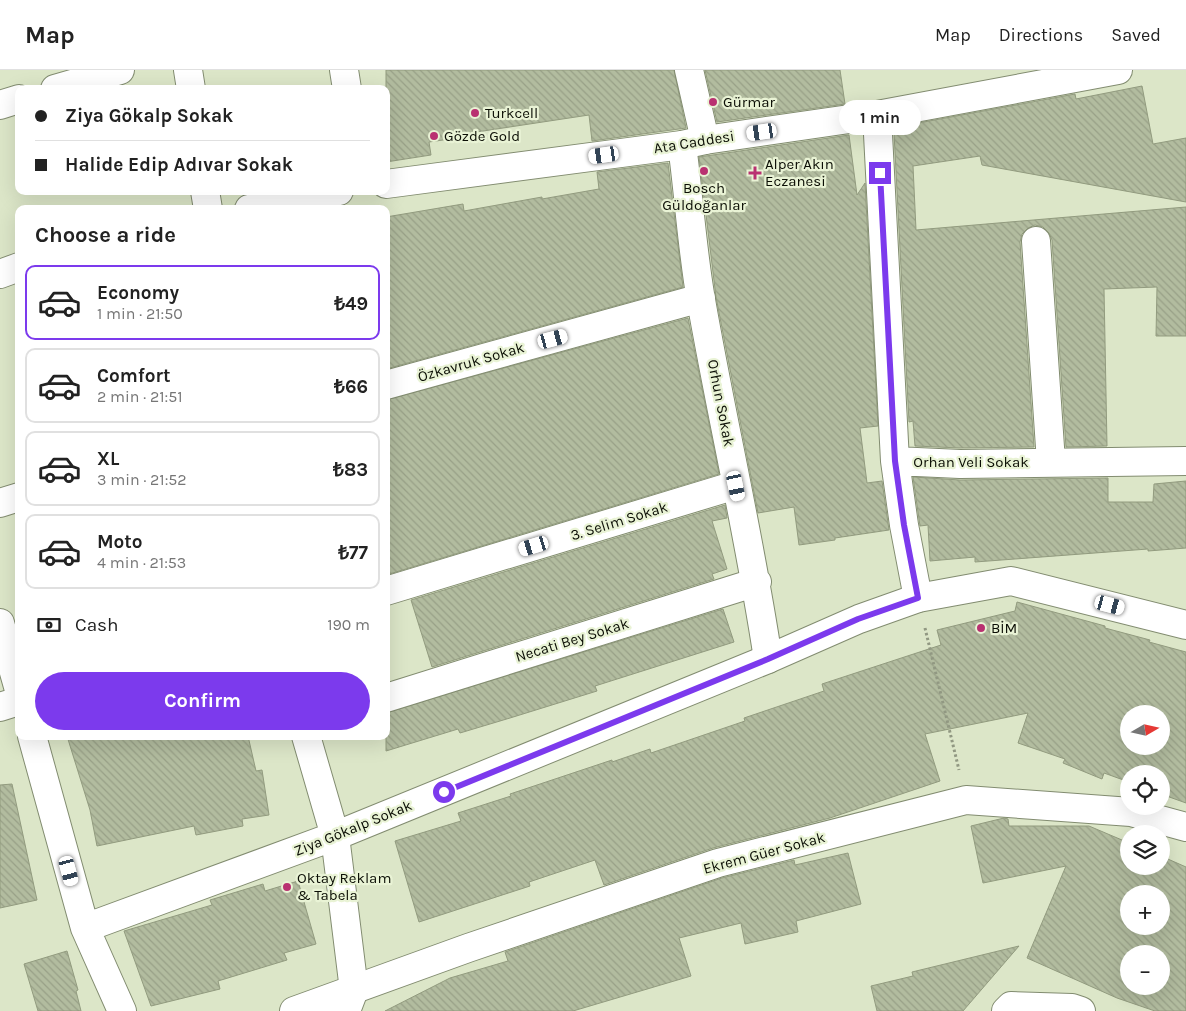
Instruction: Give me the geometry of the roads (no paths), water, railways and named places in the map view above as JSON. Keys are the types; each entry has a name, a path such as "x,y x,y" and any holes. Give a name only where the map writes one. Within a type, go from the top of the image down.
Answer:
{"street":[{"path":"69,85 120,70"},
{"path":"188,70 190,85"},
{"path":"344,70 346,85"},
{"name":"Orhun Sokak","path":"689,70 701,298 736,486 757,582 768,659"},
{"name":"Ata Caddesi","path":"390,183 877,115 1118,70"},
{"path":"0,105 15,100"},
{"path":"877,115 895,461"},
{"path":"269,205 319,195"},
{"path":"1036,241 1051,462"},
{"path":"0,274 15,268"},
{"name":"Özkavruk Sokak","path":"390,384 701,298"},
{"name":"Orhan Veli Sokak","path":"918,598 904,525 895,461 960,464 1186,460"},
{"name":"3. Selim Sokak","path":"390,590 736,486"},
{"path":"0,503 15,498"},
{"name":"Ziya Gökalp Sokak","path":"85,928 335,836 768,659 858,619 918,598 1011,581 1186,625"},
{"name":"Necati Bey Sokak","path":"390,697 757,582"},
{"path":"0,623 15,676"},
{"path":"0,707 15,702"},
{"path":"33,740 85,928 122,1011"},
{"path":"307,740 335,836 350,1000"},
{"name":"Ekrem Güer Sokak","path":"294,1011 350,1000 468,948 718,863 966,800 1131,812 1186,827"},
{"path":"1006,1011 1012,1006 1072,1008 1081,1011"}],"place":[{"name":"Gürmar","path":"713,102"},
{"name":"Turkcell","path":"475,113"},
{"name":"Gözde Gold","path":"434,136"},
{"name":"Bosch Güldoğanlar","path":"704,171"},
{"name":"Alper Akın Eczanesi","path":"755,173"},
{"name":"BİM","path":"981,628"},
{"name":"Oktay Reklam & Tabela","path":"287,887"}]}
